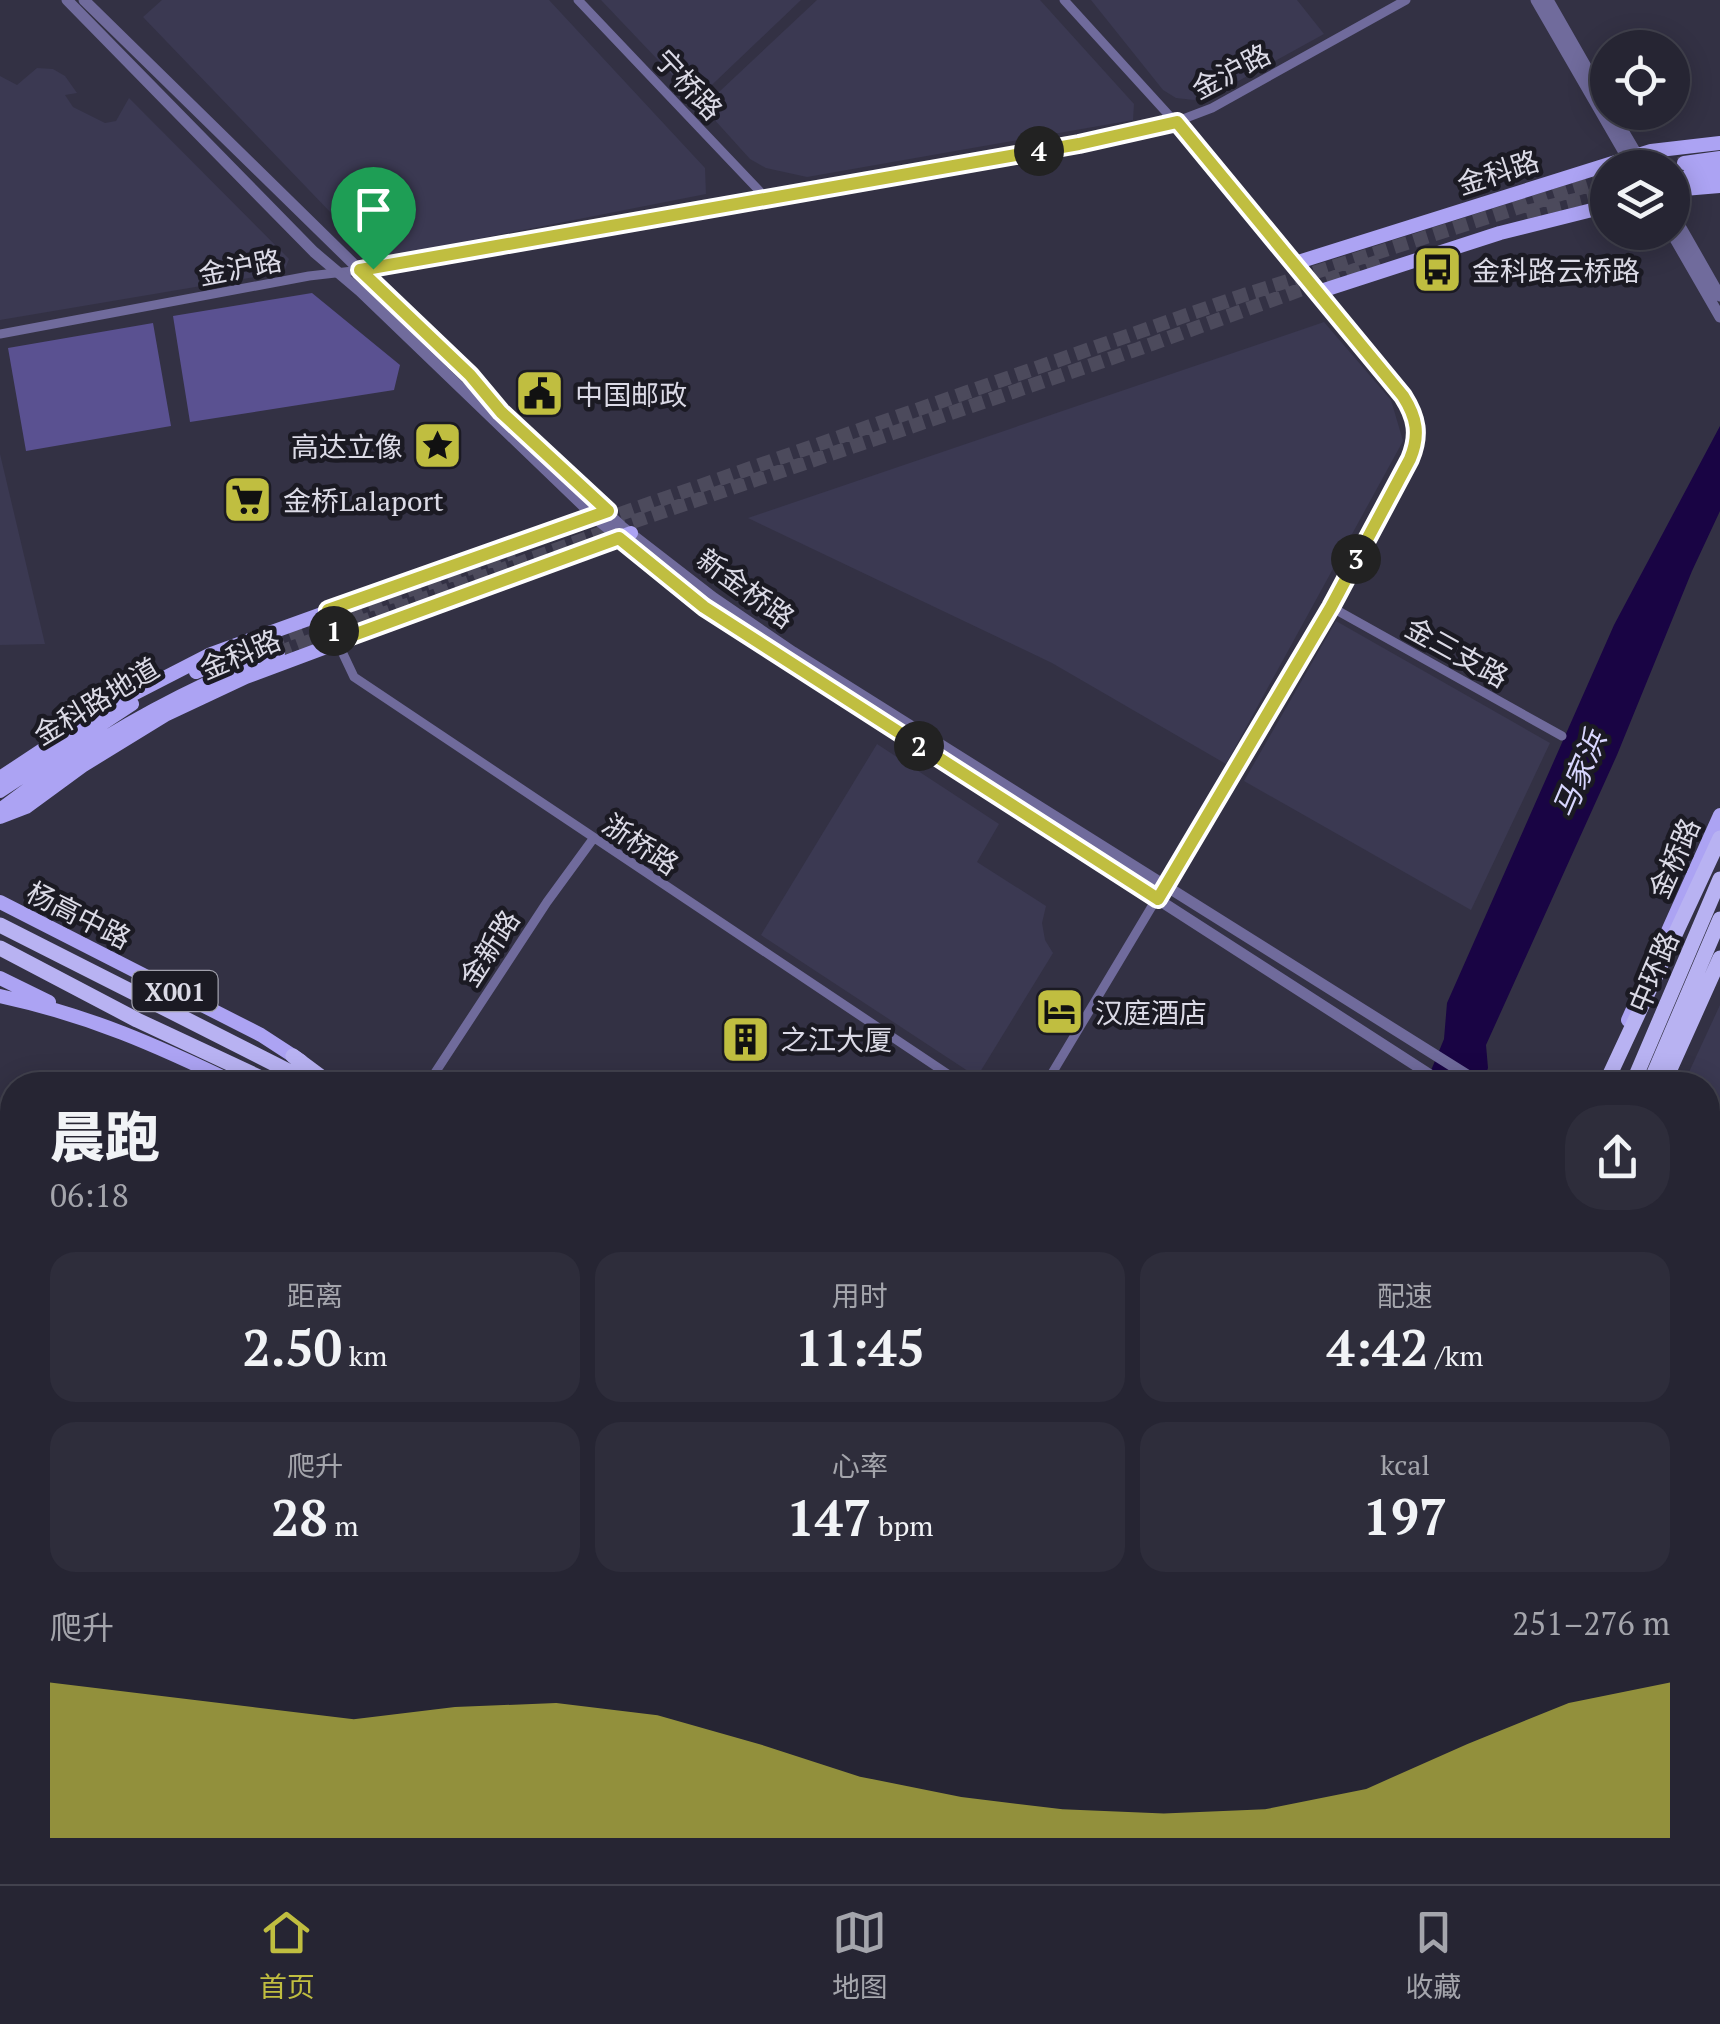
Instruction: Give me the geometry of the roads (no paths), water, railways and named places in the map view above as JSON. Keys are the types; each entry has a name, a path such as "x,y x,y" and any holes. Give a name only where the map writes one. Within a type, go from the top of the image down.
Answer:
{"highway":[{"path":"1608,1072 1720,838"},
{"name":"中环路","path":"1638,1072 1720,879"},
{"name":"中环路","path":"1655,1072 1720,919"},
{"name":"X001","path":"0,925 290,1072"},
{"path":"0,948 110,1004"},
{"name":"X001","path":"0,957 110,1004 248,1072"},
{"path":"1669,1072 1720,958"},
{"path":"292,1056 314,1072"}],"main road":[{"name":"金科路","path":"1659,150 1720,142"},
{"path":"1720,158 1686,169 1720,172"},
{"name":"金科路","path":"1294,263 1590,176"},
{"path":"1690,188 1720,186"},
{"path":"1318,292 1500,233 1590,210"},
{"name":"金科路","path":"0,810 7,787 104,709 211,654 600,513"},
{"name":"金科路","path":"0,817 26,806 165,715 246,677 625,536"},
{"name":"金科路地道","path":"7,787 128,706 203,668 274,647"},
{"name":"金桥路","path":"1608,1072 1720,816"},
{"name":"杨高中路","path":"0,902 262,1035 322,1072"},
{"path":"1656,1072 1720,938"},
{"path":"0,978 71,1013"},
{"name":"X001","path":"0,996 71,1013 132,1034 212,1072"}],"street":[{"name":"新金桥路","path":"67,0 314,252 704,607 1426,1072"},
{"name":"新金桥路","path":"84,0 470,375 600,513"},
{"name":"宁桥路","path":"578,0 767,199"},
{"path":"1053,1072 1331,607 1410,459 1417,432 1411,408 1403,396 1177,122 1064,0"},
{"name":"金沪路","path":"0,334 1079,144 1177,122 1212,108 1406,0"},
{"path":"1536,0 1629,150"},
{"path":"1548,0 1590,74"},
{"path":"1690,244 1720,296"},
{"path":"1681,250 1720,317"},
{"name":"新金桥路","path":"625,536 793,652 1462,1072"},
{"name":"金三支路","path":"1331,607 1562,736"},
{"name":"浙桥路","path":"328,610 354,677 944,1072"},
{"name":"金新路","path":"436,1072 546,902 593,839"}],"water":[{"name":"马家浜","path":"1720,426 1720,511 1617,755 1486,1045 1487,1072 1430,1072 1444,1039 1447,1003 1614,625"}],"tunnel":[{"path":"600,521 1244,295 1590,185"},
{"path":"1526,212 1590,196"},
{"path":"278,653 609,530 1138,349 1382,260"},
{"path":"269,641 514,552"}],"place":[{"name":"金科路云桥路","path":"1437,270"},
{"name":"中国邮政","path":"540,394"},
{"name":"高达立像","path":"438,446"},
{"name":"金桥Lalaport","path":"248,500"},
{"name":"汉庭酒店","path":"1060,1012"},
{"name":"之江大厦","path":"745,1039"}]}
